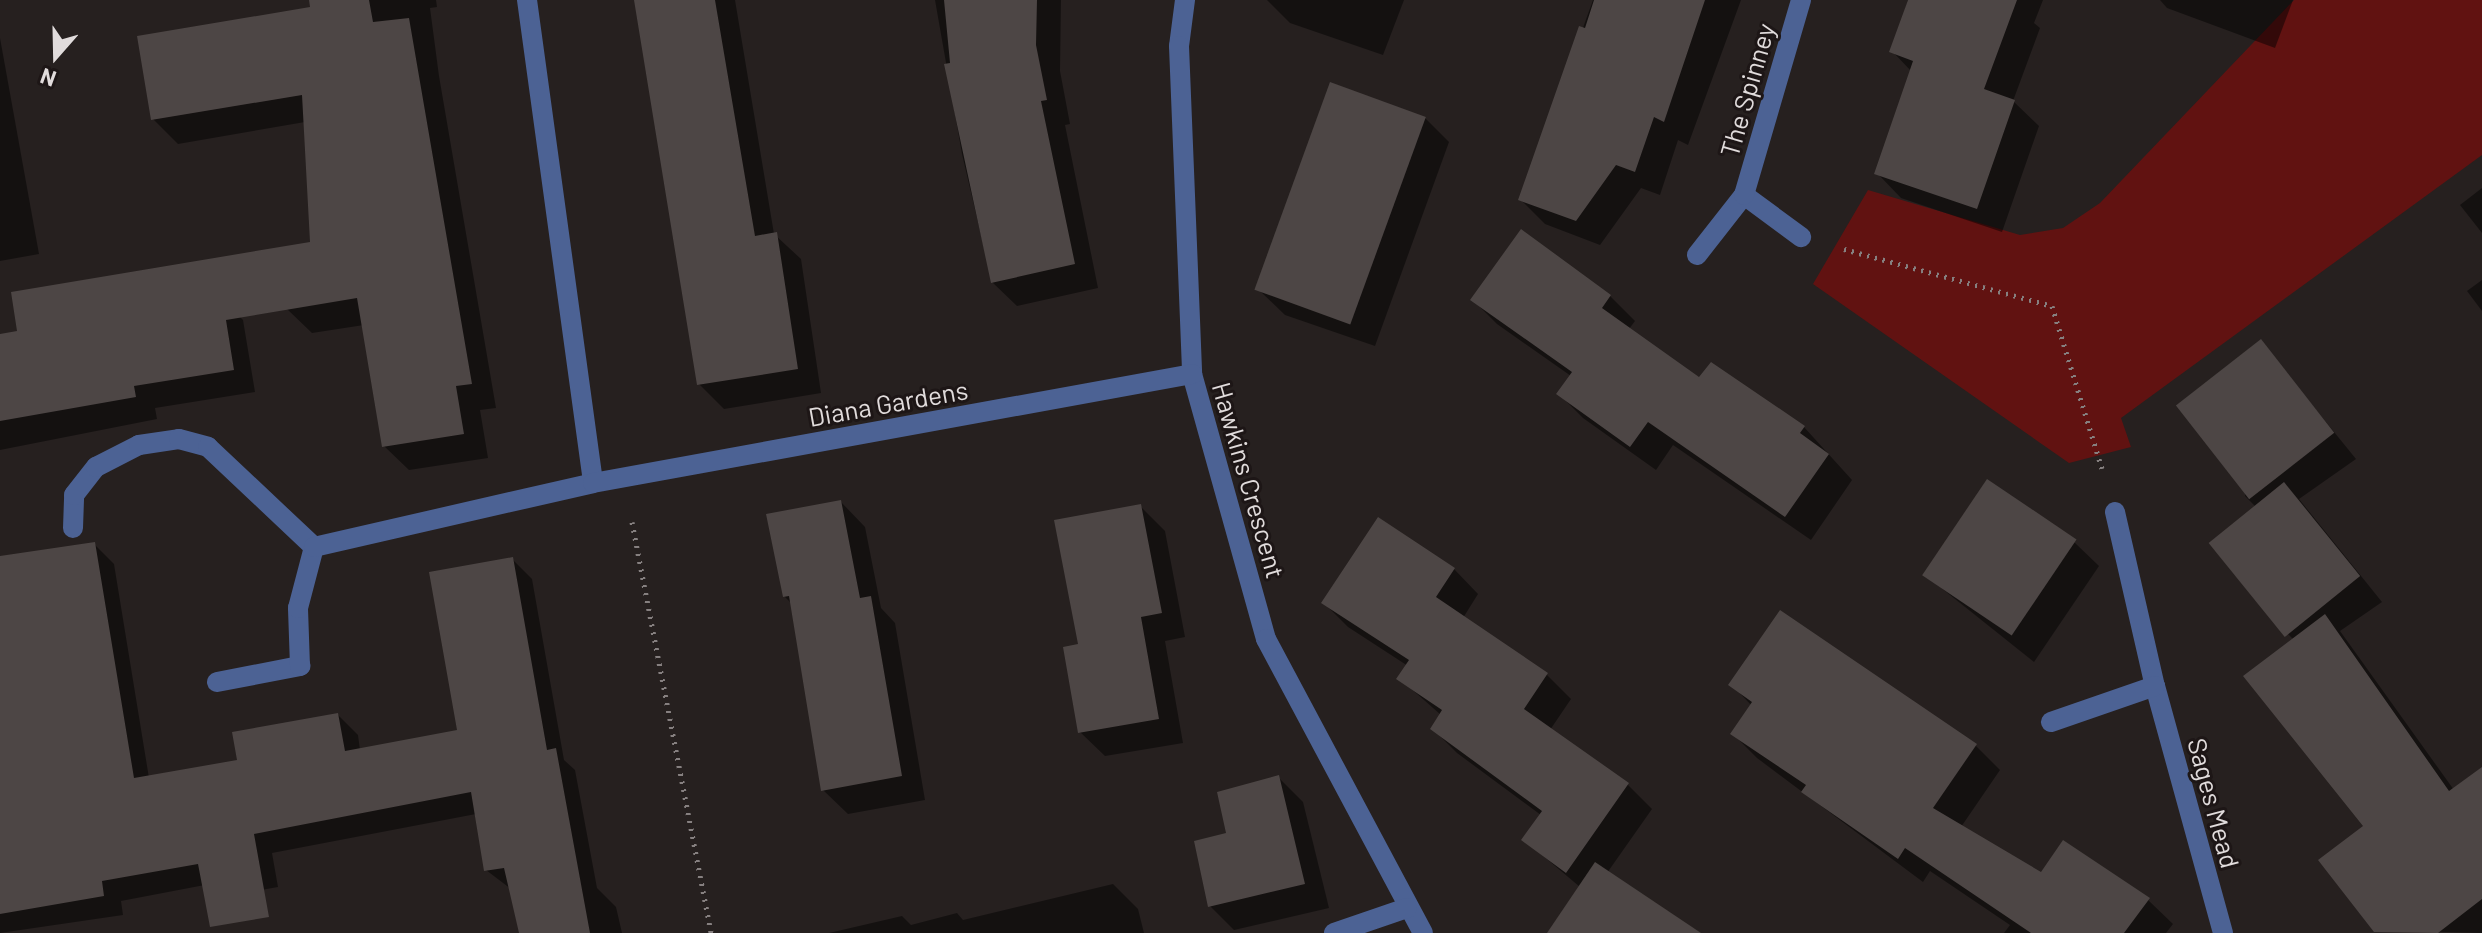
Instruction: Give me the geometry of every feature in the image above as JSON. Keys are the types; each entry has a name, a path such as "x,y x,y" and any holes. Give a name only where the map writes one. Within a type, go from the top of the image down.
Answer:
{"street":[{"path":"527,0 593,483"},
{"name":"Hawkins Crescent","path":"1185,0 1179,46 1192,374 1266,639 1423,933"},
{"name":"The Spinney","path":"1697,255 1744,195 1801,0"},
{"name":"The Spinney","path":"1744,195 1801,237"},
{"name":"Diana Gardens","path":"314,547 623,477 1192,374"},
{"path":"73,528 74,495 96,467 139,445 179,439 208,447 314,547 298,608 300,666 217,682"},
{"name":"Sages Mead","path":"2115,512 2155,686 2223,933"},
{"path":"2051,722 2155,686"},
{"path":"1334,933 1407,908"}],"path":[{"path":"1801,237 2052,306 2115,512"},
{"path":"623,477 711,933"}],"shaded area":[{"path":"2294,0 2482,0 2482,155 2121,418 2131,447 2069,463 1813,284 1868,190 2020,235 2063,228 2100,203"}],"building":[{"path":"309,0 369,0 373,22 409,18 472,384 456,386 464,434 382,447 357,298 226,320 234,370 134,386 136,397 0,421 0,334 17,331 11,292 310,242 302,95 151,120 137,36 310,7"},
{"path":"634,0 715,0 755,236 777,232 798,369 697,385"},
{"path":"944,0 1037,0 1036,45 1047,100 1041,101 1075,264 991,283 944,64 950,63"},
{"path":"1594,0 1705,0 1664,122 1654,117 1635,172 1616,165 1576,221 1518,200 1579,26 1585,28"},
{"path":"1908,0 2017,0 1984,89 2015,100 1977,209 1874,174 1913,61 1889,52"},
{"path":"1330,82 1426,117 1350,325 1254,290"},
{"path":"1521,229 1611,295 1602,308 1699,377 1711,362 1805,426 1800,433 1829,454 1785,517 1648,422 1630,447 1556,394 1572,372 1470,300"},
{"path":"2261,339 2334,433 2249,499 2176,405"},
{"path":"1987,479 2077,539 2012,636 1922,575"},
{"path":"2284,482 2360,576 2285,637 2209,543"},
{"path":"841,500 860,598 871,596 902,776 821,791 789,596 783,597 766,514"},
{"path":"1141,504 1162,613 1141,617 1159,719 1078,733 1063,647 1078,644 1054,520"},
{"path":"1378,517 1455,568 1436,597 1548,673 1524,709 1629,783 1566,873 1521,840 1542,811 1430,729 1442,710 1396,679 1409,660 1321,603"},
{"path":"95,542 134,778 237,760 232,732 338,713 345,751 457,730 429,572 513,557 547,750 556,748 590,933 519,933 504,868 484,871 471,792 254,834 269,917 210,927 198,864 102,881 104,896 0,914 0,556"},
{"path":"1780,610 1977,744 1933,808 2041,872 2063,840 2150,898 2124,933 2031,933 1905,848 1898,859 1801,792 1806,785 1730,734 1752,702 1728,685"},
{"path":"2325,614 2449,791 2482,767 2482,899 2438,933 2374,932 2318,860 2363,826 2243,676"},
{"path":"1279,775 1305,884 1208,907 1194,841 1226,833 1217,792"},
{"path":"1595,862 1701,933 1547,933"}]}
